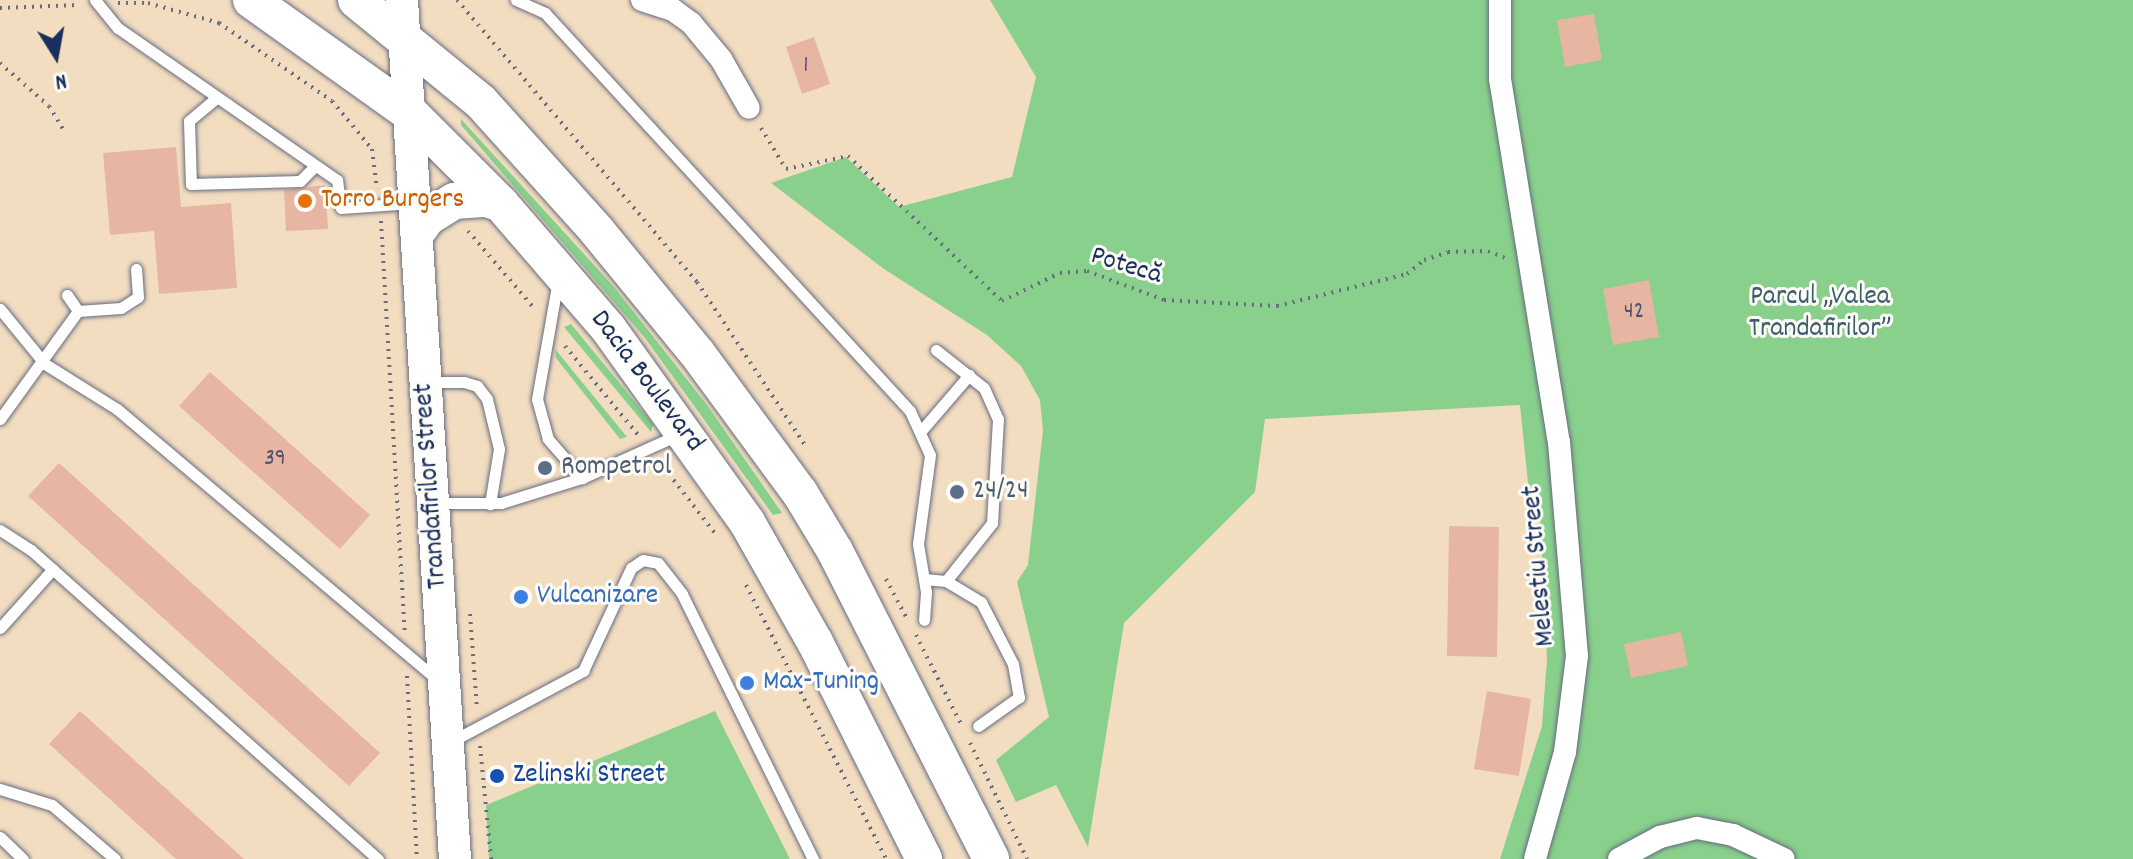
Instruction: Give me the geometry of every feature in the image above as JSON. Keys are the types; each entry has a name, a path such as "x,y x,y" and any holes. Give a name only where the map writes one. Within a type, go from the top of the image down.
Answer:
{"highway":[{"name":"Dacia Boulevard","path":"251,0 411,114 501,204 560,272 684,432 735,534 815,642 924,859"},
{"name":"Dacia Boulevard","path":"356,0 481,102 597,231 697,353 800,493 896,665 991,859"},
{"path":"417,217 427,218 454,201 486,199 501,204"}],"main road":[{"name":"Trandafirilor Street","path":"402,0 455,859"}],"street":[{"path":"642,0 673,10 691,23 721,59 749,108"},
{"name":"Melestiu Street","path":"1500,0 1500,79 1559,442 1577,656 1565,752 1535,859"},
{"path":"1619,859 1660,837 1697,828 1733,835 1784,859"}],"lane":[{"path":"516,0 545,13 885,380 921,431 930,455 918,544 924,579 924,620"},
{"path":"95,2 118,28 215,99 337,180 341,208 380,208 417,217"},
{"path":"215,99 189,121 191,184 300,181 315,166"},
{"path":"78,311 121,308 138,297 136,269"},
{"path":"560,272 536,384 540,415 562,461 582,478"},
{"path":"67,295 78,311"},
{"path":"0,309 45,364 117,409 406,650 444,688"},
{"path":"0,419 45,364 78,311"},
{"path":"936,350 969,375 997,409 992,523 946,581"},
{"path":"921,431 969,375"},
{"path":"426,382 464,382 477,386 487,399 499,449 490,504"},
{"path":"434,503 490,504 582,478 651,451 684,432"},
{"path":"0,530 53,569 378,859"},
{"path":"448,743 583,671 631,568 643,560 658,563 682,594 813,859"},
{"path":"0,628 53,569"},
{"path":"924,579 946,581 981,602 1021,687 1019,697 978,726"},
{"path":"0,789 52,805 115,859"},
{"path":"0,837 23,859"}],"path":[{"path":"22,0 25,7"},
{"path":"457,0 697,282 814,459"},
{"path":"0,8 95,2 148,3 219,23 332,101 372,149 380,208 417,859"},
{"path":"0,63 49,106 63,129"},
{"name":"Potecă","path":"749,108 786,169 848,156 1002,301 1060,273 1087,271 1164,300 1260,307 1329,297 1407,274 1424,260 1448,252 1488,251 1531,265"},
{"path":"461,229 472,232 651,451 735,534"},
{"path":"738,572 886,859"},
{"path":"469,600 491,859"}],"green space":[{"name":"Parcul „Valea Trandafirilor”","path":"990,0 2133,0 2133,859 1500,859 1542,726 1547,659 1540,513 1529,492 1520,405 1265,419 1255,492 1124,623 1088,847 1056,785 1016,802 996,760 1049,717 1017,582 1028,565 1043,430 1040,400 1021,366 987,335 884,269 771,183 846,157 899,207 1012,177 1036,77"},
{"path":"461,119 614,287 707,405 782,513 773,515 645,338 461,125"},
{"path":"571,324 653,424 651,432 564,327"},
{"path":"555,349 627,437 620,439 556,358"},
{"path":"715,711 790,859 489,859 486,805"}],"building":[{"path":"1594,14 1602,60 1565,67 1557,20"},
{"path":"814,37 830,84 802,94 786,47"},
{"path":"176,147 181,207 231,203 237,288 159,294 154,231 110,235 103,153"},
{"path":"325,185 328,229 286,231 284,190"},
{"path":"1649,280 1659,337 1613,345 1603,289"},
{"path":"210,372 370,515 340,549 179,406"},
{"path":"59,463 380,753 349,786 28,496"},
{"path":"1449,526 1499,527 1497,657 1447,656"},
{"path":"1681,632 1688,666 1631,678 1624,644"},
{"path":"1487,691 1531,699 1519,776 1474,769"},
{"path":"80,711 244,859 176,859 49,744"}],"place":[{"name":"Torro Burgers","path":"305,201"},
{"name":"Rompetrol","path":"545,468"},
{"name":"24/24","path":"957,492"},
{"name":"Vulcanizare","path":"521,597"},
{"name":"Max-Tuning","path":"747,683"},
{"name":"Zelinski Street","path":"497,776"}]}
